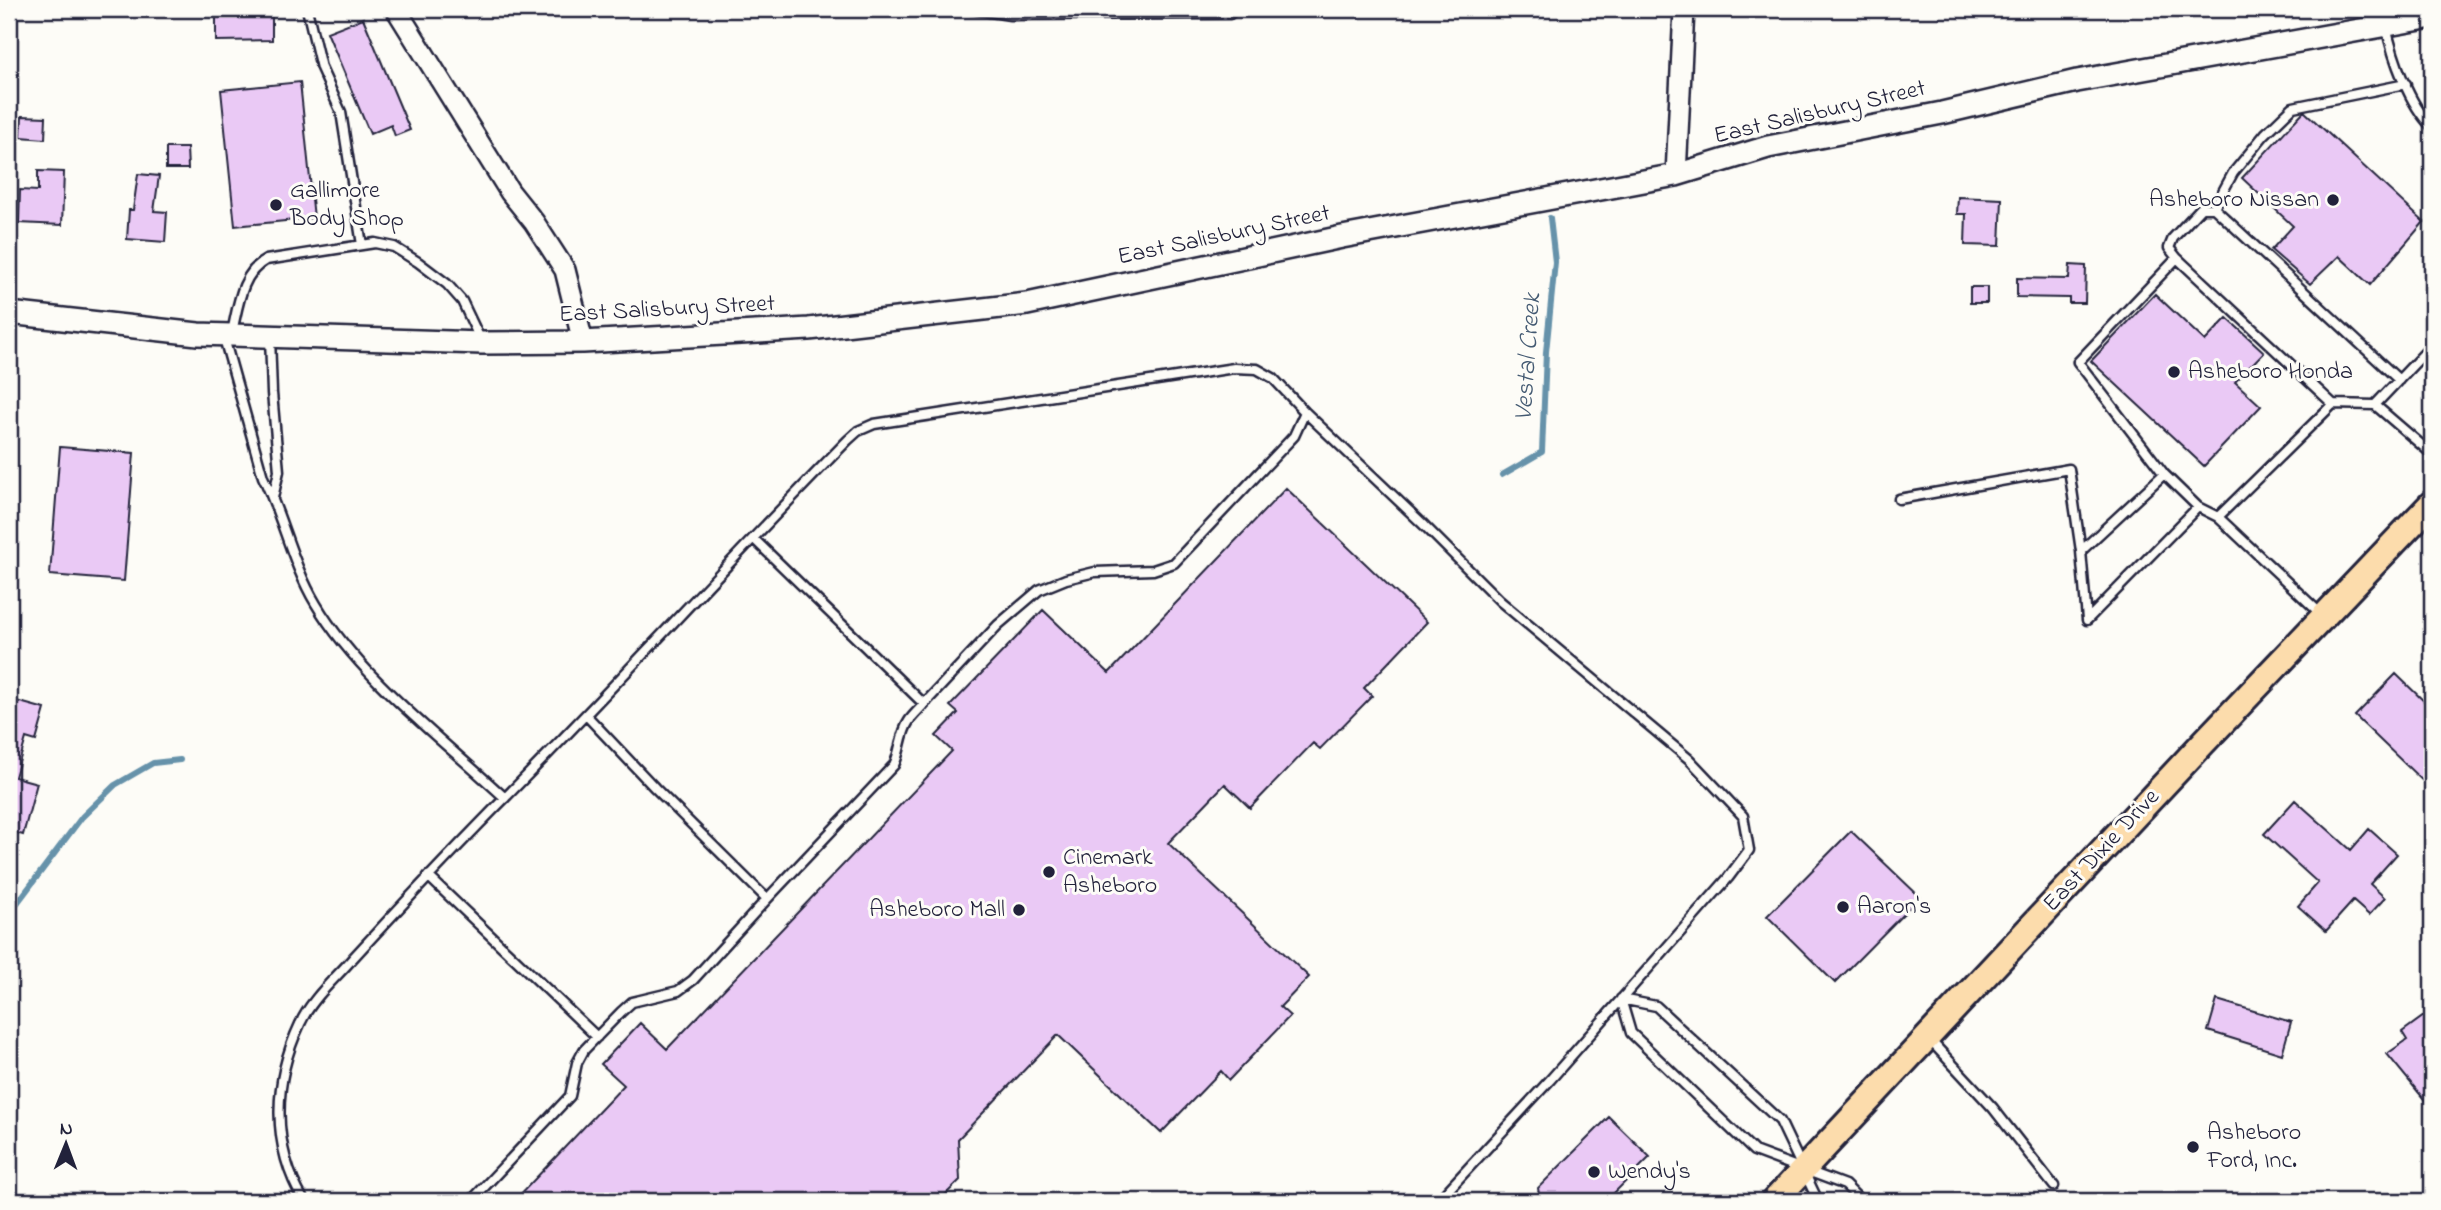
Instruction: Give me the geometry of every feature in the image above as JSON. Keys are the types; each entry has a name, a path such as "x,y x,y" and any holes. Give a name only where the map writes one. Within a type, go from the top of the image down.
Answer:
{"main road":[{"name":"East Salisbury Street","path":"9,313 227,335 482,343 583,342 809,329 1027,304 1342,237 1676,175 1768,147 1942,113 2077,81 2432,17"},
{"name":"East Dixie Drive","path":"1774,1201 2432,503"}],"street":[{"path":"396,9 510,192 534,222 565,270 583,342"},
{"path":"1676,175 1684,9"}],"lane":[{"path":"307,9 321,68 341,112 362,245"},
{"path":"971,9 1010,15 1025,12 1230,13 1234,9"},
{"path":"2386,25 2392,51 2406,84 2420,115 2432,127"},
{"path":"2214,208 2233,173 2265,134 2293,107 2406,84"},
{"path":"2399,380 2214,208 2201,208 2173,238 2169,248 2177,258 2333,404 2375,405 2432,454"},
{"path":"482,343 462,301 447,284 394,247 375,243 266,260 255,266 240,297 227,335 262,477 273,498 301,576 316,605 340,638 387,690 505,798"},
{"path":"2177,258 2078,362 2164,474 2198,508 2218,517 2324,617"},
{"path":"270,337 279,471 273,498"},
{"path":"2375,405 2432,345"},
{"path":"304,1201 295,1186 281,1143 278,1104 283,1070 302,1020 321,995 428,877 858,431 874,424 1234,368 1257,369 1273,377 1305,412 1500,601 1689,759 1742,816 1749,849 1728,878 1550,1080 1438,1201"},
{"path":"2218,517 2333,404"},
{"path":"471,1201 570,1096 584,1050 632,1002 678,991 693,979 894,765 909,721 998,625 1039,590 1066,579 1095,572 1153,570 1174,563 1294,436 1305,412"},
{"path":"1899,499 2069,469 2081,551 2087,620 2198,508"},
{"path":"2081,551 2164,474"},
{"path":"754,539 924,704"},
{"path":"586,715 767,899"},
{"path":"428,877 597,1037"},
{"path":"1621,999 1656,1006 1780,1121 1818,1201"},
{"path":"1621,999 1631,1033 1754,1150 1846,1185 1861,1201"},
{"path":"1928,1037 1993,1108 2054,1186"}],"building":[{"path":"216,9 272,9 272,40 216,41"},
{"path":"363,18 410,130 395,136 391,125 370,134 327,32"},
{"path":"300,82 314,218 235,226 221,90"},
{"name":"Asheboro Nissan","path":"2304,111 2424,222 2370,285 2339,256 2310,284 2271,250 2293,226 2242,178"},
{"path":"22,116 46,117 45,139 21,137"},
{"path":"166,148 187,148 188,169 166,169"},
{"path":"38,171 64,172 62,225 19,223 20,190 38,191"},
{"path":"138,174 159,176 154,211 167,212 165,242 127,239 129,210 133,210"},
{"path":"1958,197 2002,199 2000,246 1965,245 1966,214 1957,214"},
{"path":"2070,265 2086,266 2085,303 2069,303 2069,298 2017,297 2017,278 2069,279"},
{"path":"1970,287 1987,287 1987,303 1970,303"},
{"name":"Asheboro Honda","path":"2155,294 2205,341 2227,318 2264,352 2235,382 2261,406 2204,466 2091,361"},
{"path":"60,447 134,453 124,581 50,575"},
{"name":"Asheboro Mall","path":"1286,488 1427,622 1364,688 1372,696 1320,749 1313,743 1250,808 1225,784 1168,843 1309,977 1280,1007 1290,1016 1229,1080 1221,1071 1161,1133 1058,1035 958,1139 960,1180 939,1201 514,1201 624,1085 601,1064 640,1023 667,1049 952,751 936,736 958,713 950,706 1043,610 1109,673"},
{"path":"2396,674 2432,709 2432,790 2355,716"},
{"path":"9,699 45,709 36,741 26,738 15,777 37,783 23,835 9,831"},
{"path":"2295,800 2351,850 2369,829 2397,854 2370,884 2385,898 2369,915 2353,901 2326,931 2298,906 2318,883 2264,834"},
{"name":"Aaron's","path":"1851,831 1920,897 1835,983 1767,916"},
{"path":"2217,1000 2291,1022 2282,1054 2208,1031"},
{"path":"2424,1016 2432,1027 2432,1109 2387,1054 2407,1040 2402,1032"},
{"name":"Wendy's","path":"1609,1117 1650,1157 1606,1201 1540,1201 1538,1188"}],"waterway":[{"name":"Vestal Creek","path":"1502,475 1542,452 1546,352 1555,262 1550,218"},
{"path":"9,914 82,817 115,785 153,763 180,760"}],"place":[{"name":"Asheboro Nissan","path":"2333,200"},
{"name":"Gallimore Body Shop","path":"276,205"},
{"name":"Asheboro Honda","path":"2174,372"},
{"name":"Cinemark Asheboro","path":"1049,872"},
{"name":"Aaron's","path":"1843,907"},
{"name":"Asheboro Mall","path":"1019,910"},
{"name":"Asheboro Ford, Inc.","path":"2193,1147"},
{"name":"Wendy's","path":"1594,1172"}]}
